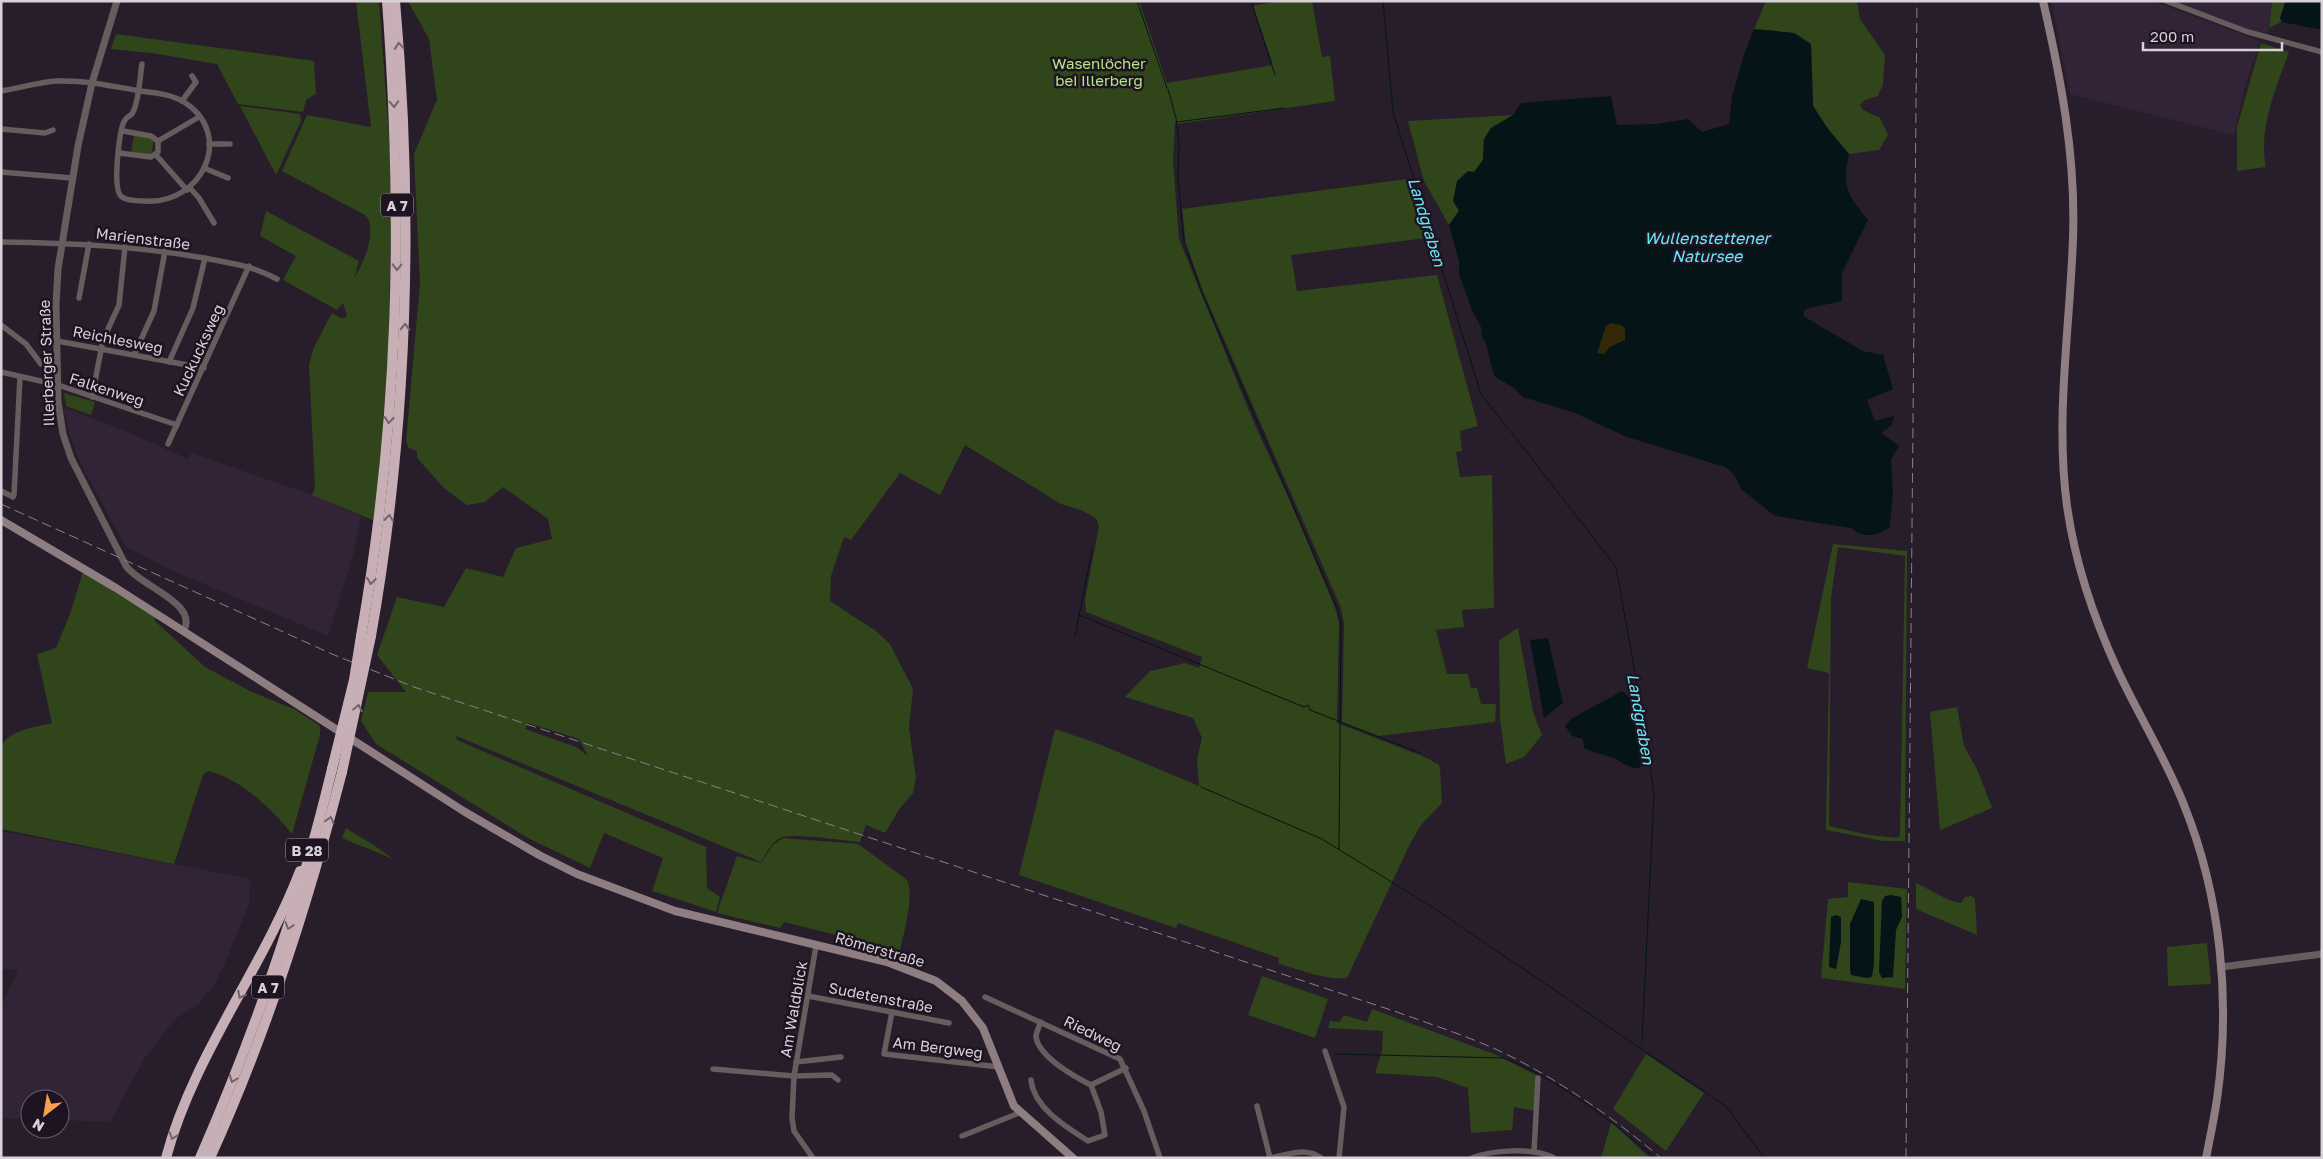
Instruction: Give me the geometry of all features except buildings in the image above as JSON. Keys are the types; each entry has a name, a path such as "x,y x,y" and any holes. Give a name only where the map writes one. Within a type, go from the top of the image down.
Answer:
{"highway":[{"name":"A 7","path":"387,1 397,194 399,355"},
{"name":"A 7","path":"210,1158 238,1098 290,955 337,771 354,680 366,636 399,355 406,194 396,1"},
{"name":"A 7","path":"200,1158 222,1108 272,978 300,892 322,812 337,771"},
{"name":"B 28","path":"166,1158 196,1077 283,913 322,812"},
{"path":"218,1158 237,1106 238,1098"}],"main road":[{"path":"2043,1 2067,122 2072,183 2073,237 2062,442 2067,506 2077,558 2097,623 2118,671 2168,768 2185,806 2208,879 2221,967 2222,1040 2217,1098 2206,1158"},
{"name":"Römerstraße","path":"1,520 66,556 184,630 465,812 539,855 577,874 648,902 767,935 909,969 936,981 962,1001 983,1028 999,1067 1008,1096 1020,1113 1073,1158"}],"street":[{"name":"Illerberger Straße","path":"117,1 92,82 72,178 56,289 60,420 65,443 126,566 140,581 181,608 186,619 184,630"},
{"path":"2166,1 2248,32 2322,52"},
{"path":"1,91 56,81 92,82 137,90 166,95 182,101 199,117 206,132 208,158 204,168 188,189 169,200 130,200 120,194 117,172 119,153 125,120 134,110 137,90 142,64"},
{"path":"182,101 196,82 192,76"},
{"path":"158,141 199,117"},
{"path":"1,129 45,133 53,130"},
{"path":"123,131 151,136 158,141"},
{"path":"156,155 158,141"},
{"path":"208,144 230,144"},
{"path":"119,153 146,157 156,155"},
{"path":"156,155 199,198 214,223"},
{"path":"204,168 228,178"},
{"path":"1,172 72,178"},
{"name":"Marienstraße","path":"1,242 63,242 166,251 249,266 277,279"},
{"path":"79,298 89,244"},
{"path":"92,397 101,348 119,304 125,247"},
{"path":"134,355 154,312 166,251"},
{"path":"169,362 193,308 205,258"},
{"name":"Kuckucksweg","path":"168,444 249,266"},
{"path":"1,325 26,344 41,364"},
{"name":"Reichlesweg","path":"57,341 204,368"},
{"name":"Falkenweg","path":"1,372 58,385 177,424"},
{"path":"1,491 13,497 20,377"},
{"name":"Am Waldblick","path":"813,1158 794,1131 792,1118 794,1076 816,946"},
{"path":"2221,967 2322,954"},
{"name":"Sudetenstraße","path":"808,996 949,1023"},
{"name":"Riedweg","path":"985,997 1113,1054 1120,1059 1126,1068 1160,1158"},
{"name":"Am Bergweg","path":"892,1012 884,1054 999,1067"},
{"path":"1031,1080 1032,1093 1046,1109 1088,1141 1105,1135 1106,1130 1091,1085 1056,1065 1038,1041 1036,1035 1041,1022"},
{"path":"1325,1051 1344,1106 1339,1158"},
{"path":"796,1062 841,1057"},
{"path":"1091,1085 1126,1068"},
{"name":"Am Waldblick","path":"713,1069 794,1076 832,1075 838,1080"},
{"path":"1534,1152 1538,1078"},
{"path":"1257,1106 1271,1158 1304,1151 1321,1158"},
{"path":"962,1136 1020,1113"},
{"path":"1472,1158 1496,1152 1534,1152 1554,1158"}],"shaded area":[{"path":"2051,1 2152,1 2260,41 2246,82 2234,135 2070,94"},
{"path":"2167,1 2272,1 2267,37"},
{"path":"63,407 120,429 188,459 191,453 312,495 361,516 354,552 328,636 169,569 125,546 81,464 71,439"},
{"path":"1,831 250,879 249,904 214,985 197,1005 175,1019 144,1059 110,1122 70,1120 70,1089 20,1089 20,1119 1,1118 1,1006 18,970 1,969"}],"green space":[{"path":"356,1 379,1 392,178 388,362 375,521 312,495 315,488 309,365 314,347 332,313 340,318 345,318 347,315 343,303 337,310 283,280 296,256 260,236 266,211 359,261 354,279 365,256 370,238 370,229 369,221 365,215 282,171 307,115 371,127"},
{"name":"Wasenlöcher bei Illerberg","path":"408,1 1139,1 1167,83 1273,65 1253,6 1279,1 1312,1 1322,57 1330,56 1335,101 1177,124 1175,122 1173,161 1179,239 1254,423 1287,494 1334,605 1339,622 1337,723 1427,758 1439,765 1440,769 1442,803 1421,825 1411,842 1347,978 1322,976 1278,963 1279,958 1178,923 1176,928 1019,875 1055,729 1099,744 1199,786 1197,760 1202,738 1193,718 1125,697 1150,671 1185,663 1199,668 1202,657 1086,612 1085,600 1099,526 1096,518 1081,510 1061,504 965,445 940,495 900,473 851,540 844,537 831,576 830,601 876,631 890,644 913,689 909,728 916,778 913,793 900,808 885,833 866,825 860,842 807,836 787,836 780,838 774,843 761,862 456,736 457,740 706,847 707,888 720,897 716,912 652,891 663,858 604,833 590,868 528,838 376,744 361,721 368,692 406,692 377,655 397,597 444,607 466,568 503,577 516,548 552,539 548,519 503,487 485,502 467,505 444,488 417,458 417,451 409,448 406,442 420,283 414,154 437,100 429,39","holes":["528,723 579,739 588,756 576,747 525,729"]},
{"path":"1766,1 1857,1 1860,19 1885,55 1883,84 1878,96 1865,100 1860,105 1863,110 1880,118 1888,135 1879,150 1849,154 1828,129 1813,106 1811,44 1794,33 1754,29"},
{"path":"2272,1 2285,1 2280,18 2281,22 2269,28"},
{"path":"116,34 314,61 316,94 306,100 303,112 238,104 217,64 152,53 111,49"},
{"path":"2261,43 2289,52 2274,94 2266,124 2264,153 2266,167 2237,171 2237,127"},
{"path":"240,106 300,114 301,121 276,175"},
{"path":"1513,115 1491,128 1484,139 1483,160 1474,172 1459,210 1449,225 1424,181 1408,121"},
{"path":"134,135 154,139 151,156 131,153"},
{"path":"1407,179 1426,238 1291,255 1297,291 1437,275 1478,426 1460,431 1462,451 1456,452 1460,477 1492,475 1494,608 1462,610 1464,627 1436,630 1447,674 1468,674 1471,688 1477,688 1481,704 1496,704 1495,722 1378,736 1342,722 1344,623 1341,608 1203,291 1186,244 1182,209"},
{"path":"64,393 95,402 91,415 66,406"},
{"path":"1833,544 1907,551 1905,841 1883,841 1826,830 1829,673 1807,668","holes":["1838,547 1905,556 1900,836 1897,838 1869,835 1829,826 1831,598"]},
{"path":"84,568 154,612 155,621 205,667 250,691 294,709 320,726 320,735 292,834 255,796 232,781 208,771 203,775 174,864 1,829 1,747 5,741 16,733 52,723 37,654 56,648 70,614"},
{"path":"1518,628 1533,712 1542,735 1524,757 1506,764 1500,719 1499,640"},
{"path":"1957,707 1964,746 1977,769 1992,808 1940,830 1930,712"},
{"path":"346,828 378,848 393,859 342,838"},
{"path":"783,838 858,844 906,879 910,893 900,951 784,922 780,928 717,913 737,856 761,863 773,845"},
{"path":"1848,882 1907,889 1905,989 1821,978 1828,899 1848,897"},
{"path":"1916,883 1949,900 1961,903 1965,897 1971,896 1975,899 1977,935 1916,909"},
{"path":"2207,943 2211,984 2168,986 2167,947"},
{"path":"1262,976 1328,999 1315,1038 1248,1015"},
{"path":"1372,1009 1494,1054 1538,1076 1536,1111 1514,1107 1512,1130 1471,1133 1468,1088 1437,1077 1375,1073 1382,1052 1383,1031 1328,1028 1330,1021 1340,1022 1343,1016 1367,1022"},
{"path":"1646,1054 1704,1093 1666,1151 1613,1109"},
{"path":"1612,1123 1650,1158 1601,1158"}],"sand":[{"path":"1611,323 1621,325 1625,329 1625,340 1610,347 1604,354 1597,353 1606,326"}],"water":[{"path":"2286,1 2322,1 2322,30 2282,22 2280,18"},
{"name":"Wullenstettener Natursee","path":"1754,29 1794,33 1811,44 1813,106 1828,129 1849,154 1846,175 1848,190 1868,220 1842,273 1842,301 1805,309 1803,316 1863,351 1883,355 1893,389 1867,400 1875,421 1894,416 1892,425 1881,433 1899,446 1891,459 1893,492 1890,527 1880,533 1865,535 1851,528 1775,516 1741,489 1734,474 1725,467 1627,437 1575,413 1523,397 1514,388 1494,376 1481,327 1472,310 1459,274 1459,262 1449,225 1459,211 1453,201 1457,181 1468,171 1474,172 1483,160 1484,139 1491,128 1513,115 1521,103 1611,96 1617,125 1657,124 1688,119 1702,132 1729,124 1732,96","holes":["1611,323 1625,328 1625,340 1610,347 1604,354 1597,353 1606,326"]},
{"path":"1548,638 1563,703 1544,718 1530,640"},
{"path":"1622,691 1634,705 1637,715 1641,749 1640,768 1628,766 1611,757 1584,748 1583,739 1572,736 1565,726 1571,719"},
{"path":"1885,896 1901,897 1902,917 1896,930 1893,977 1882,978 1879,972 1882,901"},
{"path":"1861,899 1874,902 1874,963 1872,977 1867,978 1851,975 1850,970 1850,924"},
{"path":"1836,915 1841,917 1841,942 1836,969 1829,967 1831,917"}],"waterway":[{"path":"1137,1 1167,88"},
{"path":"1251,1 1275,75"},
{"name":"Landgraben","path":"1383,1 1393,112 1481,394 1509,430"},
{"path":"1168,89 1176,118 1179,143 1178,178 1184,242"},
{"path":"1177,122 1284,108"},
{"path":"1185,244 1201,291 1337,608 1341,623 1339,849"},
{"name":"Landgraben","path":"1511,432 1616,567 1654,794 1642,1042"},
{"path":"1075,636 1092,551"},
{"path":"1079,615 1304,707 1308,705 1310,710 1420,753"},
{"path":"1201,787 1322,839 1432,907 1727,1107 1764,1158"},
{"path":"1334,1054 1504,1058 1543,1076 1563,1088 1621,1130 1655,1158"}],"railway":[{"path":"1906,1158 1917,1"},
{"path":"1,504 332,654 414,687 1397,1012 1468,1038 1510,1056 1570,1090 1608,1116 1661,1158"}]}
